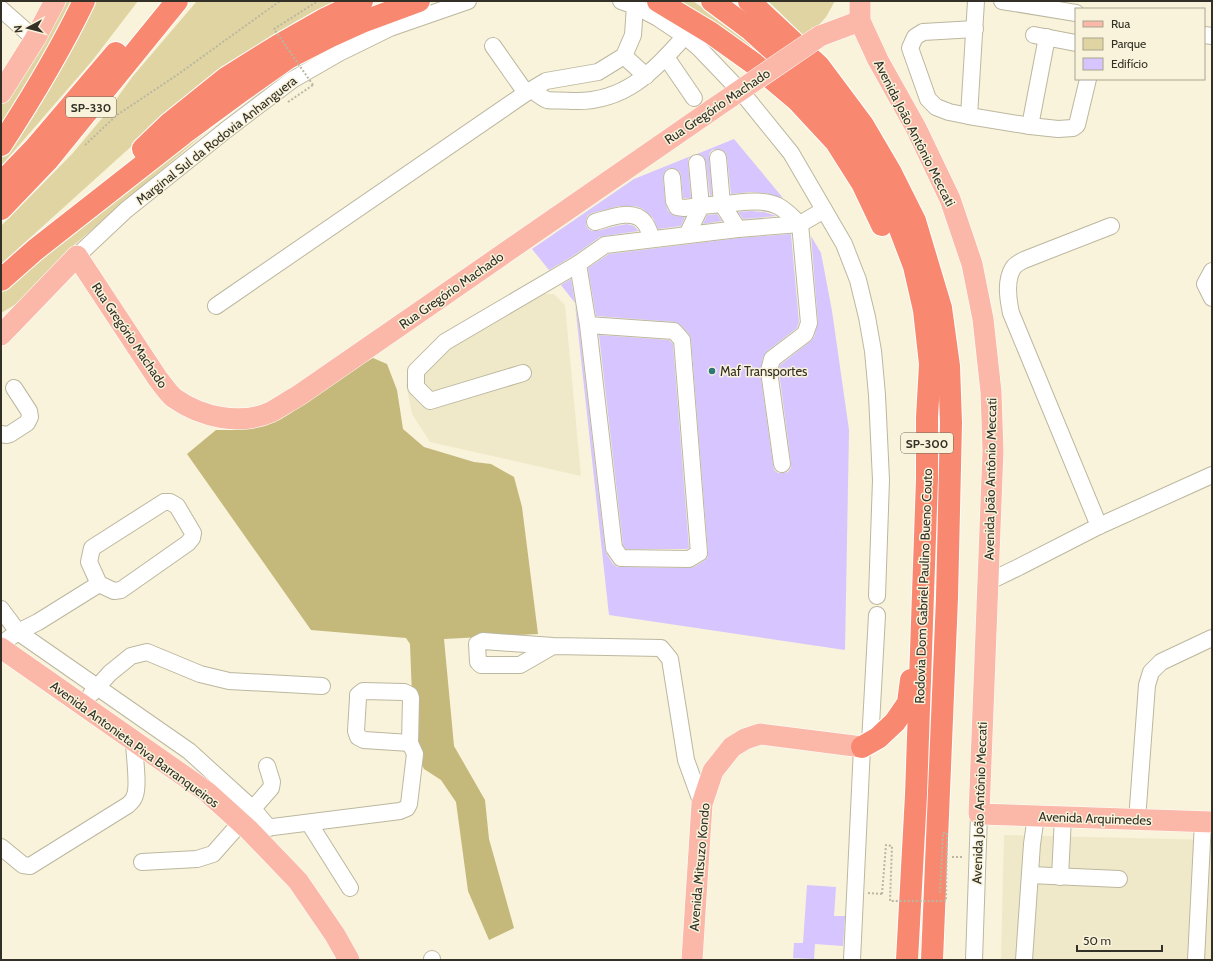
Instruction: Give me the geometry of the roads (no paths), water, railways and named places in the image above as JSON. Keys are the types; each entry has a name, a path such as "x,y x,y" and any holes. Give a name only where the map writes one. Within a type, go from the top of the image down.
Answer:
{"highway":[{"path":"1,145 41,80 84,1"},
{"name":"SP-330","path":"1,183 35,148 159,1"},
{"name":"SP-330","path":"1,209 47,161 177,1"},
{"path":"1,280 170,123 226,78 317,23 362,1"},
{"path":"35,250 183,134 288,58 362,22 419,1"},
{"path":"658,1 711,33 753,63 797,100 836,142 862,183 883,227 896,260 907,300 920,364 927,417"},
{"name":"Rodovia Dom Gabriel Paulino Bueno Couto","path":"712,1 750,30 805,79 847,131 878,179 898,224 914,266 924,310 930,364 927,417 928,479 916,795 907,960"},
{"name":"Rodovia Dom Gabriel Paulino Bueno Couto","path":"749,1 819,66 863,125 890,171 915,220 941,308 949,366 951,438 947,598 932,960"},
{"path":"755,1 779,28"},
{"path":"866,745 878,738 895,722 908,702 924,589"}],"main road":[{"path":"1,93 35,39 55,1"},
{"name":"Rua Gregório Machado","path":"77,256 158,379 173,397 192,409 210,415 230,419 250,418 270,412 298,396 713,109 820,36 860,11"},
{"name":"Avenida João Antônio Meccati","path":"860,11 878,60 916,128 950,199 972,264 983,320 992,392 992,451 978,814"},
{"name":"Marginal Sul da Rodovia Anhanguera","path":"1,335 77,256"},
{"name":"Avenida Antonieta Piva Barranqueiros","path":"1,648 247,820 298,881 335,935 349,960"},
{"name":"Avenida Mitsuzo Kondo","path":"692,960 702,804 713,771 732,748 746,739 760,734 866,745"},
{"name":"Avenida Arquimedes","path":"978,814 1208,822"}],"street":[{"name":"Marginal Sul da Rodovia Anhanguera","path":"77,256 126,210 226,130 292,80 339,53 390,28 468,1"},
{"path":"969,116 976,1"},
{"path":"1002,1 1075,14"},
{"path":"628,4 658,18 685,36 700,49 749,100 790,153 844,244 858,280 867,317 873,352 877,395 881,480 877,596"},
{"path":"216,306 546,81 598,72 624,56 633,35 628,4"},
{"path":"1,10 35,39"},
{"path":"975,29 924,32 915,37 910,48 928,99 936,106 949,112 1030,126 1058,129 1073,128 1077,125 1088,80"},
{"path":"493,46 529,92 547,100 582,101 600,99 624,91 646,76 685,36"},
{"path":"1030,126 1040,36 1075,43"},
{"path":"624,56 646,76"},
{"path":"666,57 694,98"},
{"path":"718,158 722,204 738,229"},
{"path":"687,235 701,206 696,164"},
{"path":"672,177 674,201 678,207 684,208 722,204 768,202 779,206 800,224 809,323 805,334 772,359 769,371 782,464"},
{"path":"523,373 430,401 416,387 416,371 446,342 578,264 605,245 738,229 800,224 824,210"},
{"path":"595,222 625,214 634,215 644,221 652,239"},
{"path":"1099,526 1011,313 1008,302 1008,280 1014,267 1024,260 1111,226"},
{"path":"578,264 588,325 614,548 621,558 690,559 699,553 682,340 674,331 588,325"},
{"path":"1212,272 1206,284 1212,298"},
{"path":"1,434 10,434 27,423 30,417 29,411 14,388"},
{"path":"988,582 1099,526 1212,475"},
{"path":"164,502 170,502 177,506 193,533 192,538 188,543 121,590 114,591 99,584 89,562 92,548 164,502"},
{"path":"7,620 38,622 99,584"},
{"path":"852,960 866,745 877,615"},
{"path":"1,644 7,620"},
{"path":"7,620 97,687 189,751 247,820 269,828 400,811 407,808 409,804 415,754 410,743"},
{"path":"1137,820 1147,685 1151,672 1161,662 1212,638"},
{"path":"553,646 661,648 670,659 686,760 702,804"},
{"path":"81,704 110,673 131,656 147,652 200,674 228,681 322,686"},
{"path":"1,847 23,865 30,866 128,805 136,794 134,741"},
{"path":"142,862 197,859 213,854 247,820 270,788 272,782 267,766"},
{"name":"Avenida João Antônio Meccati","path":"974,960 978,814"},
{"path":"1024,960 1032,844 1036,816"},
{"path":"1060,877 1063,846 1063,817"},
{"path":"1196,960 1208,822"},
{"path":"309,823 350,888"},
{"path":"1030,875 1119,879"}],"place":[{"name":"Maf Transportes","path":"712,371"}]}
